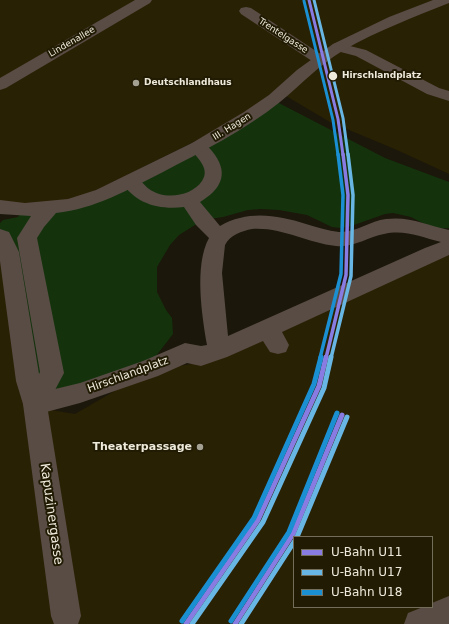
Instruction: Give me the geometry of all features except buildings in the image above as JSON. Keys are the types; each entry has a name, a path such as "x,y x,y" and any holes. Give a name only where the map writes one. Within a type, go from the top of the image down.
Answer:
{"street":[{"name":"Lindenallee","path":"0,85 145,0"},
{"path":"433,2 449,13"},
{"name":"III. Hagen","path":"0,206 25,210 69,205 104,194 130,182 198,147 250,116 338,47 433,2"},
{"name":"Trentelgasse","path":"246,11 320,60"},
{"path":"338,47 361,53 433,91 449,96"},
{"path":"130,182 137,190 155,200 171,202 189,200 200,195 211,184 214,172 211,161 198,147"},
{"path":"189,200 203,220 219,237"},
{"path":"35,404 52,373 28,238 37,222 50,208"},
{"path":"219,350 214,307 212,259 219,237 227,231 246,223 263,222 338,239 354,236 385,226 406,225 433,234 449,237"},
{"name":"Kapuzinergasse","path":"0,236 9,252 28,381 35,404 67,620"},
{"name":"Hirschlandplatz","path":"35,404 80,393 150,369 185,353 201,356 219,350 273,337 432,253 449,247"},
{"path":"419,624 449,611"}],"shaded area":[{"path":"0,0 449,0 449,174 330,122 286,96 69,204 0,205"},
{"name":"Theaterpassage","path":"0,245 32,407 75,414 149,371 191,364 449,253 449,624 0,624"}],"green space":[{"path":"275,101 385,158 449,182 449,228 434,229 411,217 393,213 385,214 341,228 332,227 307,215 279,210 248,210 223,217 203,220 179,235 170,245 157,267 157,292 172,318 173,334 149,365 39,401 0,232 0,223 3,220 18,217 22,210 70,206"}],"metro line":[{"name":"U11","path":"186,624 258,520 319,386 346,275 348,195 338,119 309,0"},
{"name":"U17","path":"192,624 263,522 324,388 351,276 353,195 343,118 314,0"},
{"name":"U18","path":"182,621 254,518 314,384 341,274 343,195 333,120 304,1"},
{"name":"U18","path":"231,621 289,532 337,413"},
{"name":"U11","path":"235,624 293,534 342,415"},
{"name":"U17","path":"297,536 347,417"},
{"name":"U17","path":"241,624 293,544"}],"place":[{"name":"Hirschlandplatz","path":"333,76"},
{"name":"Deutschlandhaus","path":"136,83"},
{"name":"Theaterpassage","path":"200,447"}]}
